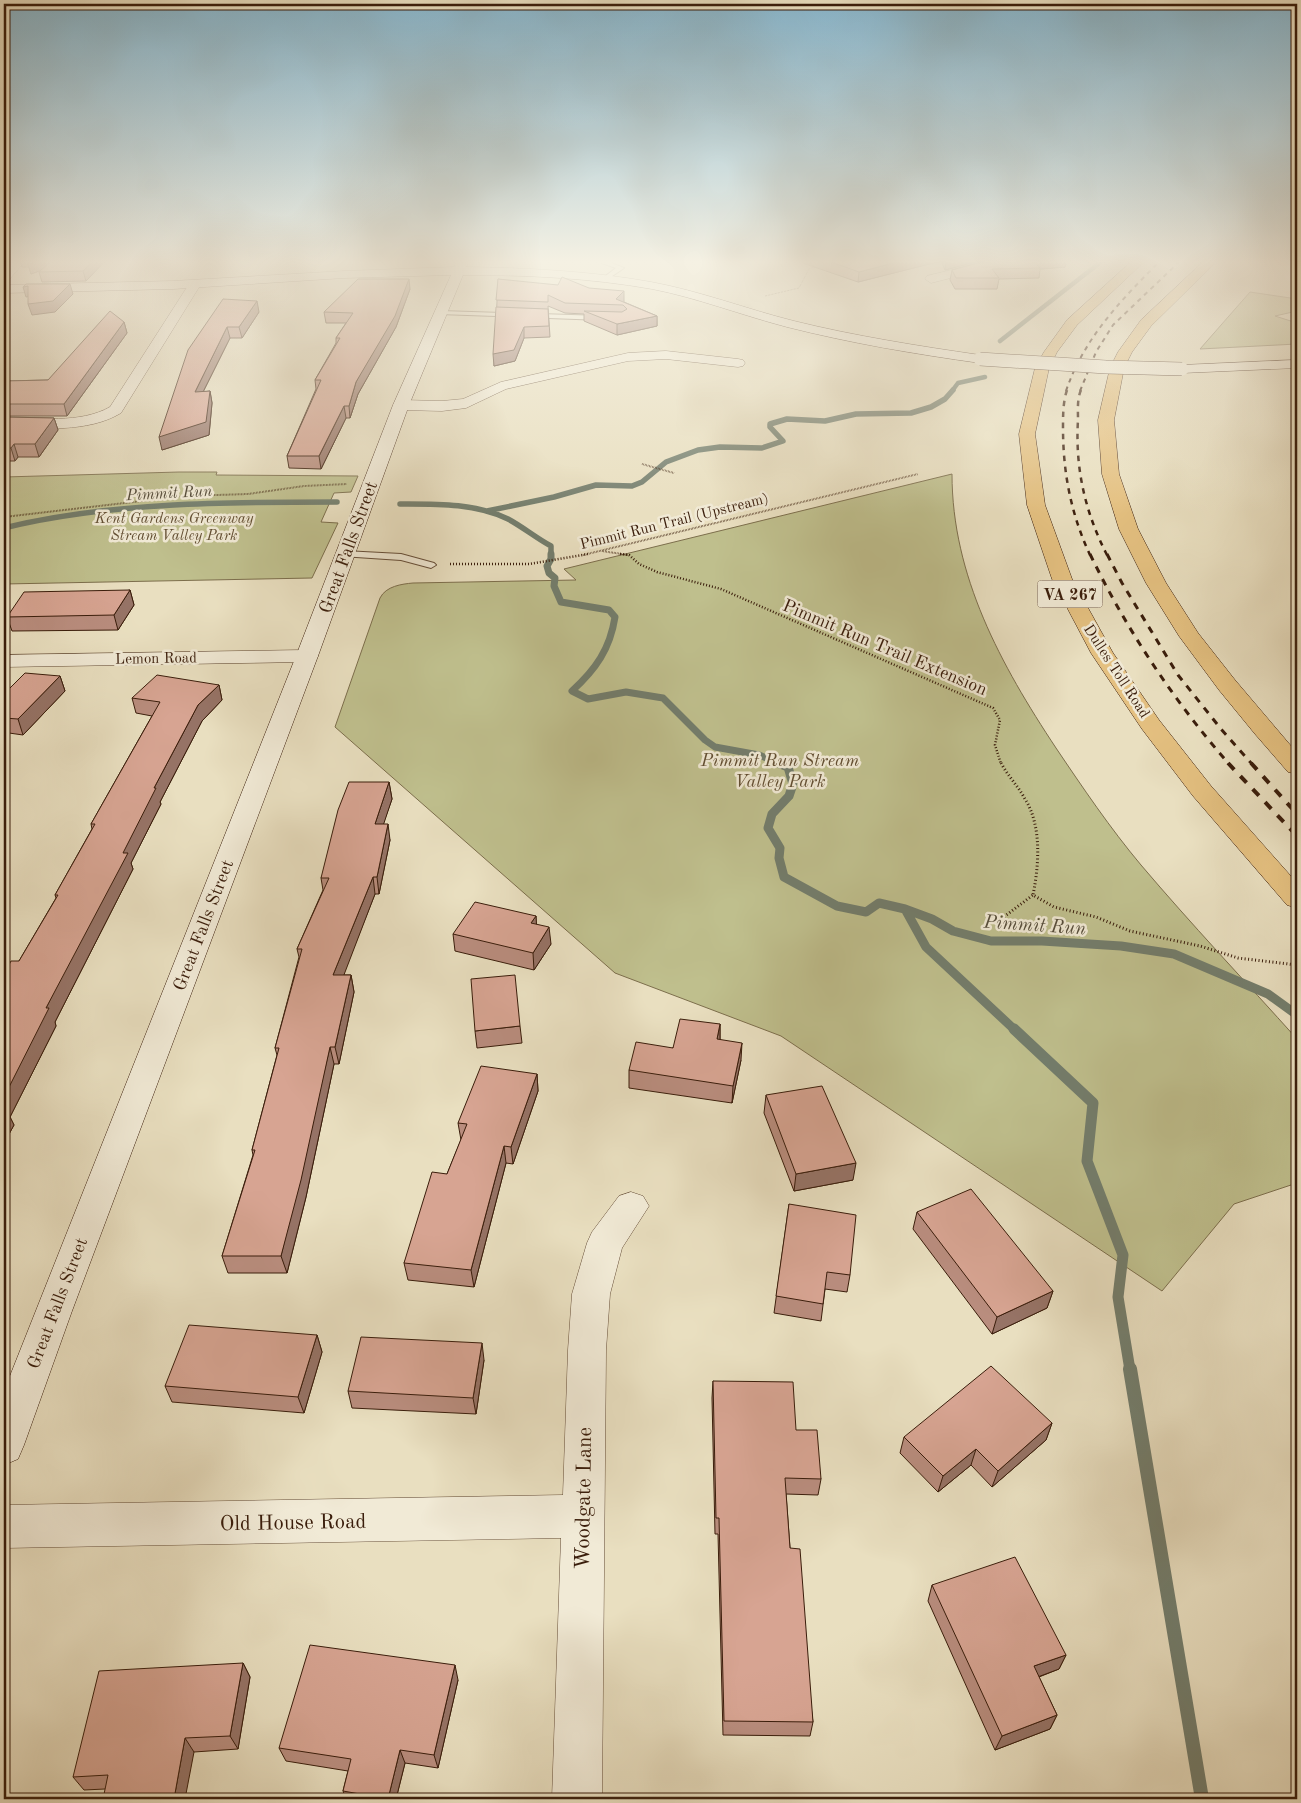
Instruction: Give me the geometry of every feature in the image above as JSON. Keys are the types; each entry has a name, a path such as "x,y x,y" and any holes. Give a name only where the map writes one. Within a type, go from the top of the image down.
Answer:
{"highway":[{"name":"Dulles Toll Road","path":"1054,345 1034,389 1029,420 1028,460 1033,496 1043,530 1064,581 1088,627 1120,681 1219,810 1297,899"},
{"path":"1132,345 1122,359 1114,378 1107,411 1106,434 1114,485 1127,522 1164,596 1200,651 1297,767"}],"main road":[{"path":"4,423 108,419 116,410 157,345"},
{"name":"Great Falls Street","path":"4,1445 52,1311 307,656 401,404 428,345"},
{"path":"892,345 980,359 1106,368 1182,369 1297,364"},
{"path":"401,404 442,406 466,403 501,386 628,357 666,355 738,363"},
{"name":"Lemon Road","path":"4,661 307,656"},
{"name":"Woodgate Lane","path":"577,1799 587,1350 591,1294 605,1243 630,1206"},
{"name":"Old House Road","path":"4,1527 583,1516"}],"lane":[{"path":"344,554 401,557 431,565"}],"path":[{"path":"642,464 674,473"},
{"name":"Pimmit Run Trail (Upstream)","path":"431,565 529,564 570,558 918,474"},
{"path":"4,517 185,496 248,494 330,484 350,485"},
{"name":"Pimmit Run Trail Extension","path":"602,551 629,555 639,564 657,572 721,589 994,708 999,714 1001,724 995,749 1005,771 1030,808 1037,841 1034,895"},
{"path":"1001,920 1034,895 1054,907 1096,917 1130,931 1190,944 1238,958 1297,966"}],"green space":[{"path":"1203,345 1275,345 1200,349"},
{"name":"Kent Gardens Greenway Stream Valley Park","path":"217,472 216,475 358,476 351,492 334,493 321,522 338,523 312,578 4,584 4,477"},
{"name":"Pimmit Run Stream Valley Park","path":"952,474 954,512 970,584 999,652 1036,717 1087,793 1141,865 1297,1039 1297,1183 1234,1204 1162,1291 781,1036 615,973 335,727 380,598 386,591 395,586 413,583 576,580 564,569"}],"building":[{"path":"79,345 107,345 64,404 4,404 4,381 48,380"},
{"path":"191,345 218,345 195,392 210,391 206,422 159,437 188,350"},
{"path":"336,345 378,345 356,382 349,406 344,406 319,456 287,456 321,380 315,380"},
{"path":"494,345 516,345 514,350 493,354"},
{"path":"4,417 54,418 35,444 14,444 11,448 4,448"},
{"path":"130,590 114,615 7,617 24,592"},
{"path":"25,673 60,676 18,719 4,718 4,694"},
{"path":"157,675 219,685 198,705 154,788 156,788 123,853 128,853 46,1008 49,1008 4,1097 4,974 11,961 19,961 58,895 55,895 95,824 91,824 160,702 132,698"},
{"path":"349,782 389,782 375,824 388,824 377,877 373,877 333,975 351,975 335,1047 330,1047 301,1180 281,1256 222,1256 255,1150 252,1150 279,1048 275,1048 302,949 297,949 329,878 321,878 338,810"},
{"path":"475,902 536,916 531,923 549,927 533,953 453,934"},
{"path":"515,975 520,1026 475,1031 471,979"},
{"path":"680,1019 720,1024 717,1039 742,1043 733,1086 629,1070 636,1042 673,1048"},
{"path":"481,1066 537,1074 511,1147 504,1146 471,1270 404,1263 432,1172 447,1174 467,1124 458,1123"},
{"path":"822,1086 856,1163 796,1174 766,1095"},
{"path":"971,1189 1053,1291 997,1317 917,1212"},
{"path":"789,1204 856,1215 850,1275 827,1272 823,1304 776,1296"},
{"path":"189,1325 317,1335 298,1397 165,1386"},
{"path":"361,1337 482,1343 473,1398 348,1391"},
{"path":"991,1366 1052,1423 998,1471 976,1449 943,1476 904,1437"},
{"path":"713,1381 793,1382 796,1430 817,1430 821,1479 785,1478 790,1548 800,1549 813,1722 724,1721 719,1518 716,1518"},
{"path":"1015,1557 1066,1655 1034,1666 1057,1715 1002,1736 932,1585"},
{"path":"310,1645 455,1665 434,1755 400,1750 388,1799 343,1791 351,1759 279,1748"},
{"path":"243,1663 230,1736 185,1738 174,1799 103,1799 108,1775 73,1777 99,1671"}],"waterway":[{"path":"952,391 958,383 985,377"},
{"path":"487,511 554,497 596,485 632,486 642,482 666,462 698,450 720,447 762,448 783,441 770,427 770,424 787,419 825,421 856,414 911,413 931,407 945,399 953,390"},
{"name":"Pimmit Run","path":"4,528 44,519 127,508 212,503 337,502"},
{"name":"Pimmit Run","path":"400,504 469,507 482,510 514,522 551,546 551,559 547,566 549,573 555,578 554,586 561,602 609,610 615,617 610,639 601,658 572,691 588,699 626,692 663,698 705,740 715,747 759,755 781,764"},
{"name":"Pimmit Run","path":"778,763 788,767 793,784 789,796 772,814 768,828 780,848 779,858 784,877 837,906 866,912 879,903 905,909"},
{"name":"Pimmit Run","path":"905,909 932,919 953,931 991,941 1042,941 1121,946 1174,954 1268,994 1297,1015"},
{"path":"905,909 926,947 1016,1031"},
{"path":"1014,1029 1093,1103 1087,1161 1123,1255 1118,1297 1130,1370"},
{"path":"1130,1369 1202,1799"}],"railway":[{"path":"1066,391 1088,345"},
{"path":"1080,391 1100,345"},
{"path":"1067,390 1064,404 1063,445 1069,493 1083,540 1090,555"},
{"path":"1081,390 1078,405 1077,438 1080,472 1087,506 1107,555"},
{"path":"1090,554 1119,610 1152,664 1189,715 1229,764"},
{"path":"1107,554 1122,583 1178,675 1252,764"},
{"path":"1228,763 1297,836"},
{"path":"1251,763 1297,814"}]}
